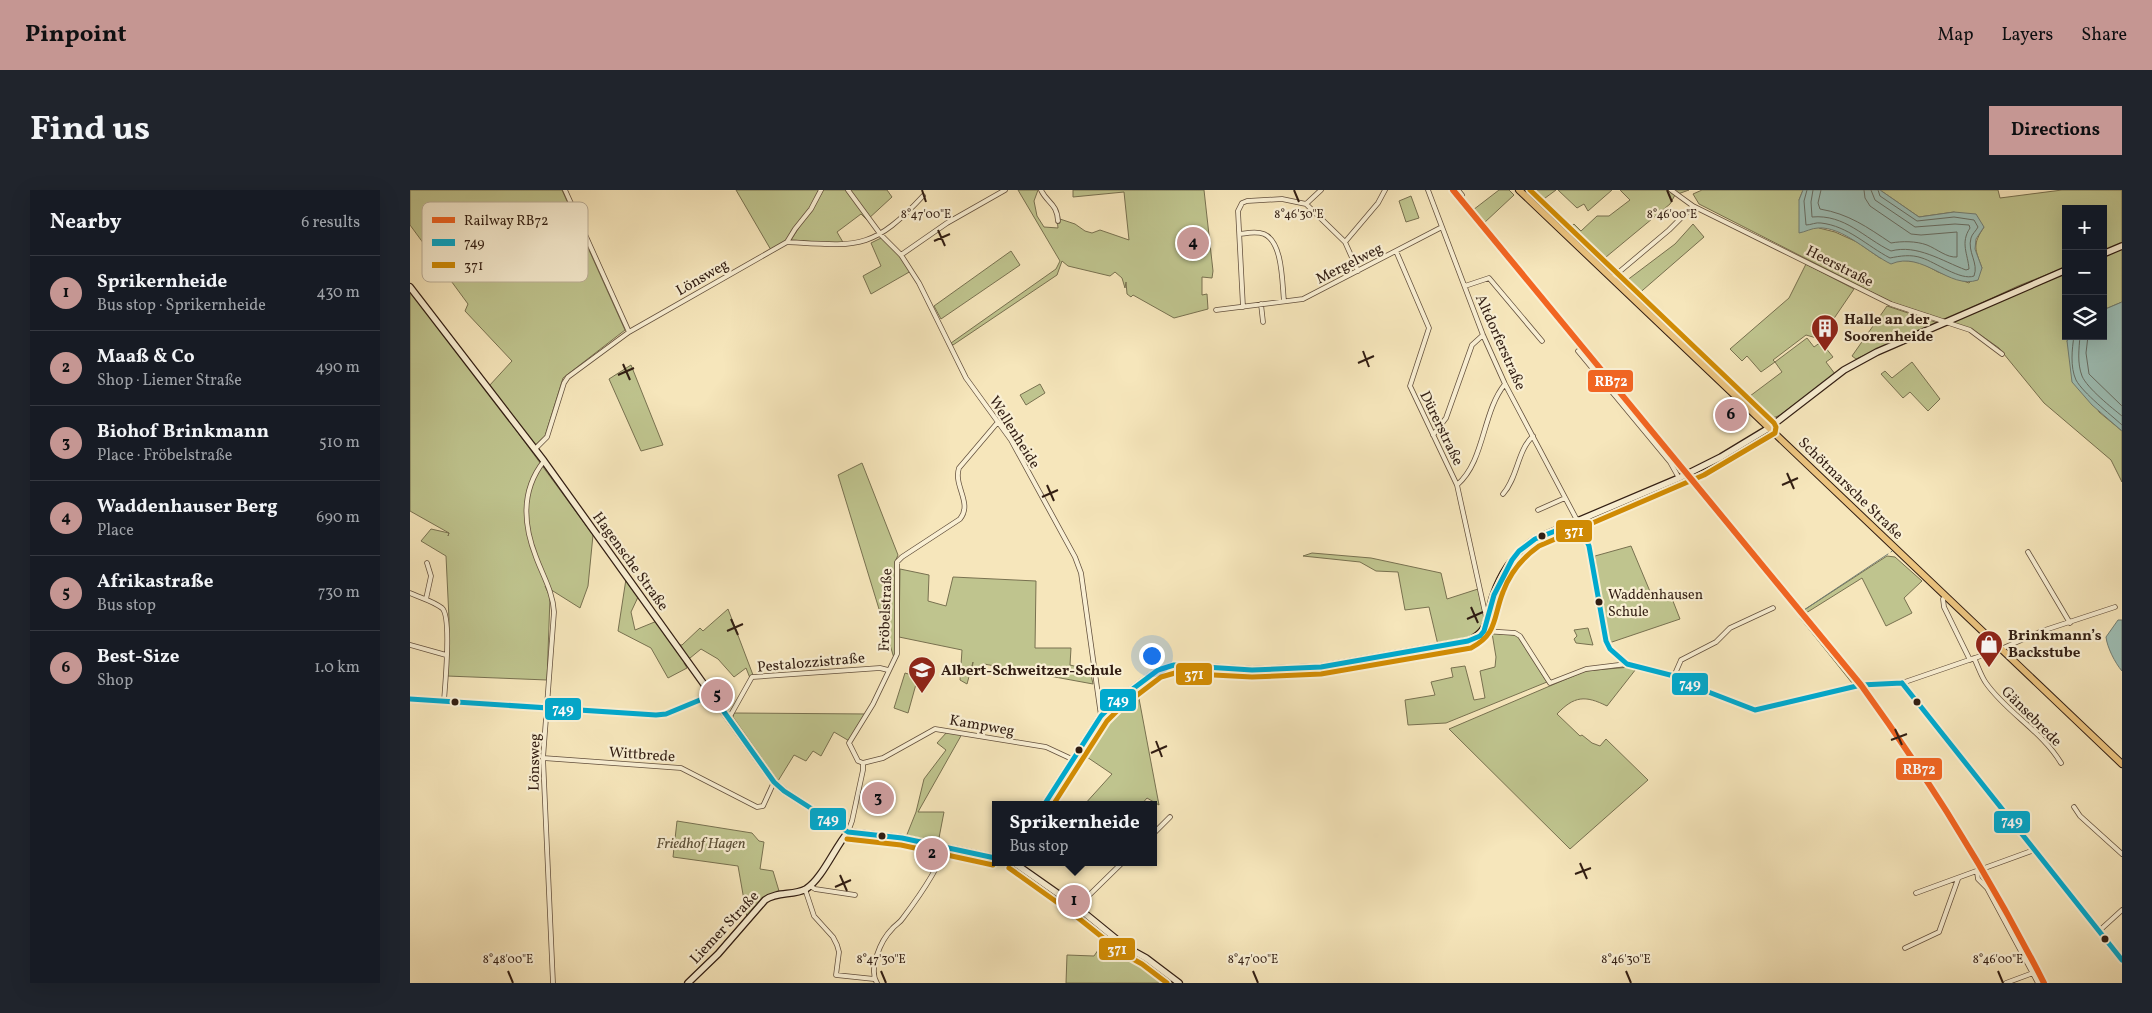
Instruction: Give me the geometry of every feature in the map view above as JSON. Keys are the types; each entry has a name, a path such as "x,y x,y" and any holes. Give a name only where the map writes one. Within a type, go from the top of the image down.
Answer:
{"main road":[{"name":"Schötmarsche Straße","path":"1519,190 2122,764"},
{"path":"2107,252 2122,246"},
{"path":"1047,801 1101,716 1158,670 1174,665 1252,670 1321,667 1468,641 1480,636 1484,630 1494,595 1512,560 1519,551 1535,539 1679,478 1721,457 1769,428 1838,374 1860,360 2062,272"},
{"name":"Hagensche Straße","path":"410,287 544,461 774,782 784,791 848,832"},
{"path":"807,888 848,832 902,838 992,857"},
{"path":"1019,866 1179,983"},
{"name":"Liemer Straße","path":"688,983 718,954 765,900 775,895 807,888"}],"street":[{"path":"565,190 570,202"},
{"name":"Lönsweg","path":"535,450 547,437 564,383 568,376 629,332 787,242 811,209 821,190"},
{"name":"Wellenheide","path":"848,190 881,235 901,255 919,283 966,378 998,422 1054,520 1081,573 1101,716"},
{"path":"901,255 947,223 1006,190"},
{"path":"1041,190 1056,208 1058,221"},
{"path":"1345,242 1378,204 1385,190"},
{"name":"Altdorferstraße","path":"1428,190 1483,335 1505,384 1589,546 1606,642 1610,649 1627,664 1674,676 1698,688 1755,710 1867,684 1902,683 2001,649 2042,631 2116,607"},
{"path":"1458,190 1462,195"},
{"name":"Heerstraße","path":"1671,190 1693,206 1891,304 1970,330 2002,354"},
{"path":"1306,204 1319,191"},
{"path":"787,242 843,245 860,243 881,235 923,196"},
{"path":"1243,307 1238,211 1242,203 1282,199 1306,204 1345,242 1358,271"},
{"path":"1612,278 1669,230 1693,206"},
{"name":"Mergelweg","path":"1216,310 1303,299 1442,227"},
{"path":"1240,234 1256,232 1265,234 1271,240 1279,254 1284,301"},
{"path":"588,241 629,332"},
{"name":"Dürerstraße","path":"1396,251 1429,328 1410,386 1458,485 1487,621"},
{"path":"1464,286 1484,278 1489,278 1542,341"},
{"path":"1261,304 1263,322"},
{"path":"1433,435 1446,418 1472,345 1483,335"},
{"path":"1578,351 1670,462 1679,478"},
{"path":"1458,485 1476,457 1496,395 1505,384"},
{"name":"Fröbelstraße","path":"862,764 858,761 849,743 873,704 897,654 897,562 960,519 964,514 966,506 958,478 959,468 998,422"},
{"path":"1503,494 1518,469 1526,442 1533,436"},
{"name":"Lönsweg","path":"544,461 528,490 525,511 531,542 554,603 543,758 553,983"},
{"path":"1538,510 1565,498"},
{"path":"2028,552 2070,623"},
{"path":"426,599 431,576 427,563"},
{"path":"410,594 426,599 441,607 445,613 448,626 444,702"},
{"name":"Gänsebrede","path":"1943,599 1944,608 1984,682 1992,692 2038,734 2061,763"},
{"path":"1674,676 1681,660 1716,642 1730,628 1773,608"},
{"path":"1484,630 1515,633 1520,636 1550,683 1586,669 1627,664"},
{"path":"410,645 446,655"},
{"name":"Pestalozzistraße","path":"729,718 752,677 880,668 888,670"},
{"path":"1902,683 2122,960"},
{"path":"410,699 656,715 666,714 712,695"},
{"name":"Kampweg","path":"862,764 883,758 935,729 1046,747 1074,760"},
{"name":"Wittbrede","path":"543,758 681,768 757,807 763,806 774,782"},
{"path":"848,832 852,822 863,770 862,764"},
{"path":"2074,807 2080,816 2122,854"},
{"path":"1157,830 1170,817"},
{"path":"807,888 814,916 833,937 837,945 839,952 836,974 876,981 876,961 882,945 891,930 903,919 941,861 944,848"},
{"path":"1916,893 2034,850"},
{"path":"1077,907 1119,866"},
{"path":"1977,872 1978,879 1986,888 2038,983"},
{"path":"1906,948 1939,932 1958,879"},
{"name":"Liemer Straße","path":"807,888 855,895"},
{"path":"2098,931 2122,910"},
{"path":"2006,983 2033,973"}],"green space":[{"path":"410,190 562,190 567,202 422,202 422,241 410,225"},
{"path":"736,190 819,190 811,207 792,230 786,241 771,250"},
{"path":"823,190 887,190 892,197 867,220 861,214 837,232 844,244 791,240"},
{"path":"1018,190 1038,190 1034,201 1037,216 1044,227 1058,228 1057,218 1075,224 1085,231 1092,233 1100,230 1129,240 1124,192 1073,197 1073,190 1204,190 1213,271 1212,278 1202,277 1202,295 1207,294 1208,309 1174,318 1133,295 1131,297 1127,294 1126,282 1125,288 1122,278 1115,272 1110,276 1068,266 1062,261 1057,275 953,345 951,343 1056,269 1060,261"},
{"path":"1499,190 1509,190 1514,195 1484,223 1473,210"},
{"path":"1523,190 1556,190 1537,204"},
{"path":"1558,190 1612,190 1588,211 1584,204 1577,208"},
{"path":"1620,190 1689,190 1675,195 1670,204 1600,262 1566,231 1574,224 1581,231 1597,216 1609,216 1630,200"},
{"path":"1702,190 1803,190 1799,200 1819,228 1835,232 1857,242 1880,258 1920,262 1938,272 1969,283 1982,268 1976,243 1984,227 1954,212 1919,217 1880,190 1998,190 2000,198 2062,190 2122,190 2122,243 2107,249 2107,205 2062,205 2062,269 2018,286 1945,320 1891,302 1699,204 1693,194"},
{"path":"1411,196 1419,218 1406,222 1399,201"},
{"path":"1693,224 1704,237 1636,296 1622,284 1675,244"},
{"path":"881,238 911,271 871,294 863,276 881,266 871,243"},
{"path":"588,248 625,330 563,378 545,436 535,445 489,386 512,361 465,311 468,304 452,282 588,282"},
{"path":"2122,248 2122,302 2107,308 2107,295 2107,254"},
{"path":"1011,251 1020,265 941,319 934,306"},
{"path":"1806,264 1854,289 1820,339 1806,335 1773,360 1775,362 1761,372 1747,356 1742,361 1730,349 1789,298"},
{"path":"2062,274 2062,340 2068,340 2099,412 2122,431 2122,482 2111,460 2044,403 1999,348 1972,329 1950,322"},
{"path":"410,292 499,407 593,535 588,586 580,608 545,586 550,597 547,680 447,676 449,619 446,556 421,541 431,529 449,533 410,511"},
{"path":"1887,306 1938,323 1856,359 1852,356"},
{"path":"1807,338 1814,347 1821,342 1833,357 1826,362 1835,374 1780,415 1769,418 1761,415 1746,399 1782,372 1775,362"},
{"path":"1912,362 1940,399 1928,411 1910,392 1903,398 1881,374 1885,371 1892,378"},
{"path":"631,365 663,445 641,451 609,379"},
{"path":"1040,384 1045,393 1026,405 1020,395"},
{"path":"862,463 898,555 895,562 896,653 894,658 838,475"},
{"path":"1631,546 1654,601 1671,596 1680,619 1609,643 1595,556"},
{"path":"1312,553 1371,558 1441,573 1447,599 1478,589 1485,619 1483,629 1468,640 1438,645 1429,607 1405,610 1398,572 1376,571 1360,562 1303,556"},
{"path":"1887,556 1895,557 1922,581 1904,598 1912,613 1886,626 1862,578 1806,613 1804,610"},
{"path":"900,569 929,575 928,601 946,606 953,577 1036,581 1035,648 1071,648 1070,665 1090,670 1093,684 984,664 979,671 972,670 973,662 967,684 960,680 962,650 899,637"},
{"path":"626,579 639,595 631,612 635,630 657,621 675,645 682,645 700,628 703,631 728,609 753,675 750,678 746,668 734,677 718,659 701,649 684,663 687,668 668,678 651,648 618,631"},
{"path":"1804,616 1856,682 1852,683 1800,618"},
{"path":"1588,628 1593,645 1576,643 1574,639 1577,636 1574,630"},
{"path":"1492,633 1519,637 1547,682 1446,723 1408,725 1405,700 1435,695 1431,682 1453,677 1451,668 1465,666 1474,700 1485,698 1480,671 1495,667 1496,657"},
{"path":"1630,667 1636,669 1607,706 1592,700 1580,699 1569,704 1557,714 1580,736 1582,735 1592,743 1600,746 1606,739 1648,780 1570,849 1449,729 1585,671"},
{"path":"905,673 918,677 908,713 894,708"},
{"path":"1137,688 1159,805 1157,801 1147,798 1144,801 1088,801 1112,774 1081,753 1094,733 1119,703"},
{"path":"734,713 869,714 851,742 834,732 821,756 813,751 806,761 794,755 778,781 733,717"},
{"path":"947,732 962,734 918,812 944,812 938,843 906,837 916,812 924,779 946,750 937,743"},
{"name":"Friedhof Hagen","path":"677,821 752,833 759,841 764,842 760,869 773,871 779,891 768,896 747,917 738,866 673,857"},
{"path":"1109,934 1177,983 1066,983 1067,955 1094,956"}],"water":[{"path":"1803,190 1880,190 1919,217 1954,212 1976,214 1984,227 1976,239 1975,249 1982,268 1978,280 1967,282 1957,280 1914,262 1903,261 1891,264 1837,231 1816,228 1799,233 1799,200"},
{"path":"2122,302 2122,431 2092,405 2072,382 2067,341 2107,340 2107,308"},
{"path":"2118,620 2122,620 2122,671 2112,655 2106,637"}],"waterway":[{"path":"1804,610 1888,554"}],"rail line":[{"name":"RB72","path":"1453,190 1861,685 1959,831 2003,906 2044,983"}],"transit line":[{"name":"371","path":"1056,801 1107,721 1119,709 1161,677 1175,673 1252,677 1321,674 1471,648 1480,643 1490,631 1503,592 1513,572 1539,546 1704,475 1775,433 1776,427 1774,423 1530,190"},
{"name":"749","path":"1578,522 1589,546 1606,641 1610,649 1627,664 1674,676 1698,688 1755,710 1861,685 1902,683"},
{"name":"749","path":"1047,801 1101,716 1114,703 1158,670 1174,665 1252,670 1321,667 1468,641 1480,636 1484,631 1494,595 1512,560 1519,551 1535,539 1578,522"},
{"name":"749","path":"1902,683 2122,960"},
{"name":"749","path":"712,695 774,782 784,791 848,832 902,838 992,857"},
{"name":"749","path":"410,699 656,715 666,714 712,695"},
{"name":"371","path":"847,839 901,845 992,865"},
{"name":"371","path":"1009,868 1072,913 1122,953 1142,964 1167,983"}],"place":[{"name":"Waddenhauser Berg","path":"1193,243"},
{"name":"Halle an der Soorenheide","path":"1825,352"},
{"name":"Best-Size","path":"1731,415"},
{"name":"Waddenhausen Schule","path":"1599,602"},
{"name":"Brinkmann’s Backstube","path":"1989,668"},
{"name":"Albert-Schweitzer-Schule","path":"922,694"},
{"name":"Afrikastraße","path":"717,695"},
{"name":"Biohof Brinkmann","path":"878,798"},
{"name":"Maaß & Co","path":"932,854"},
{"name":"Sprikernheide","path":"1074,901"}]}
